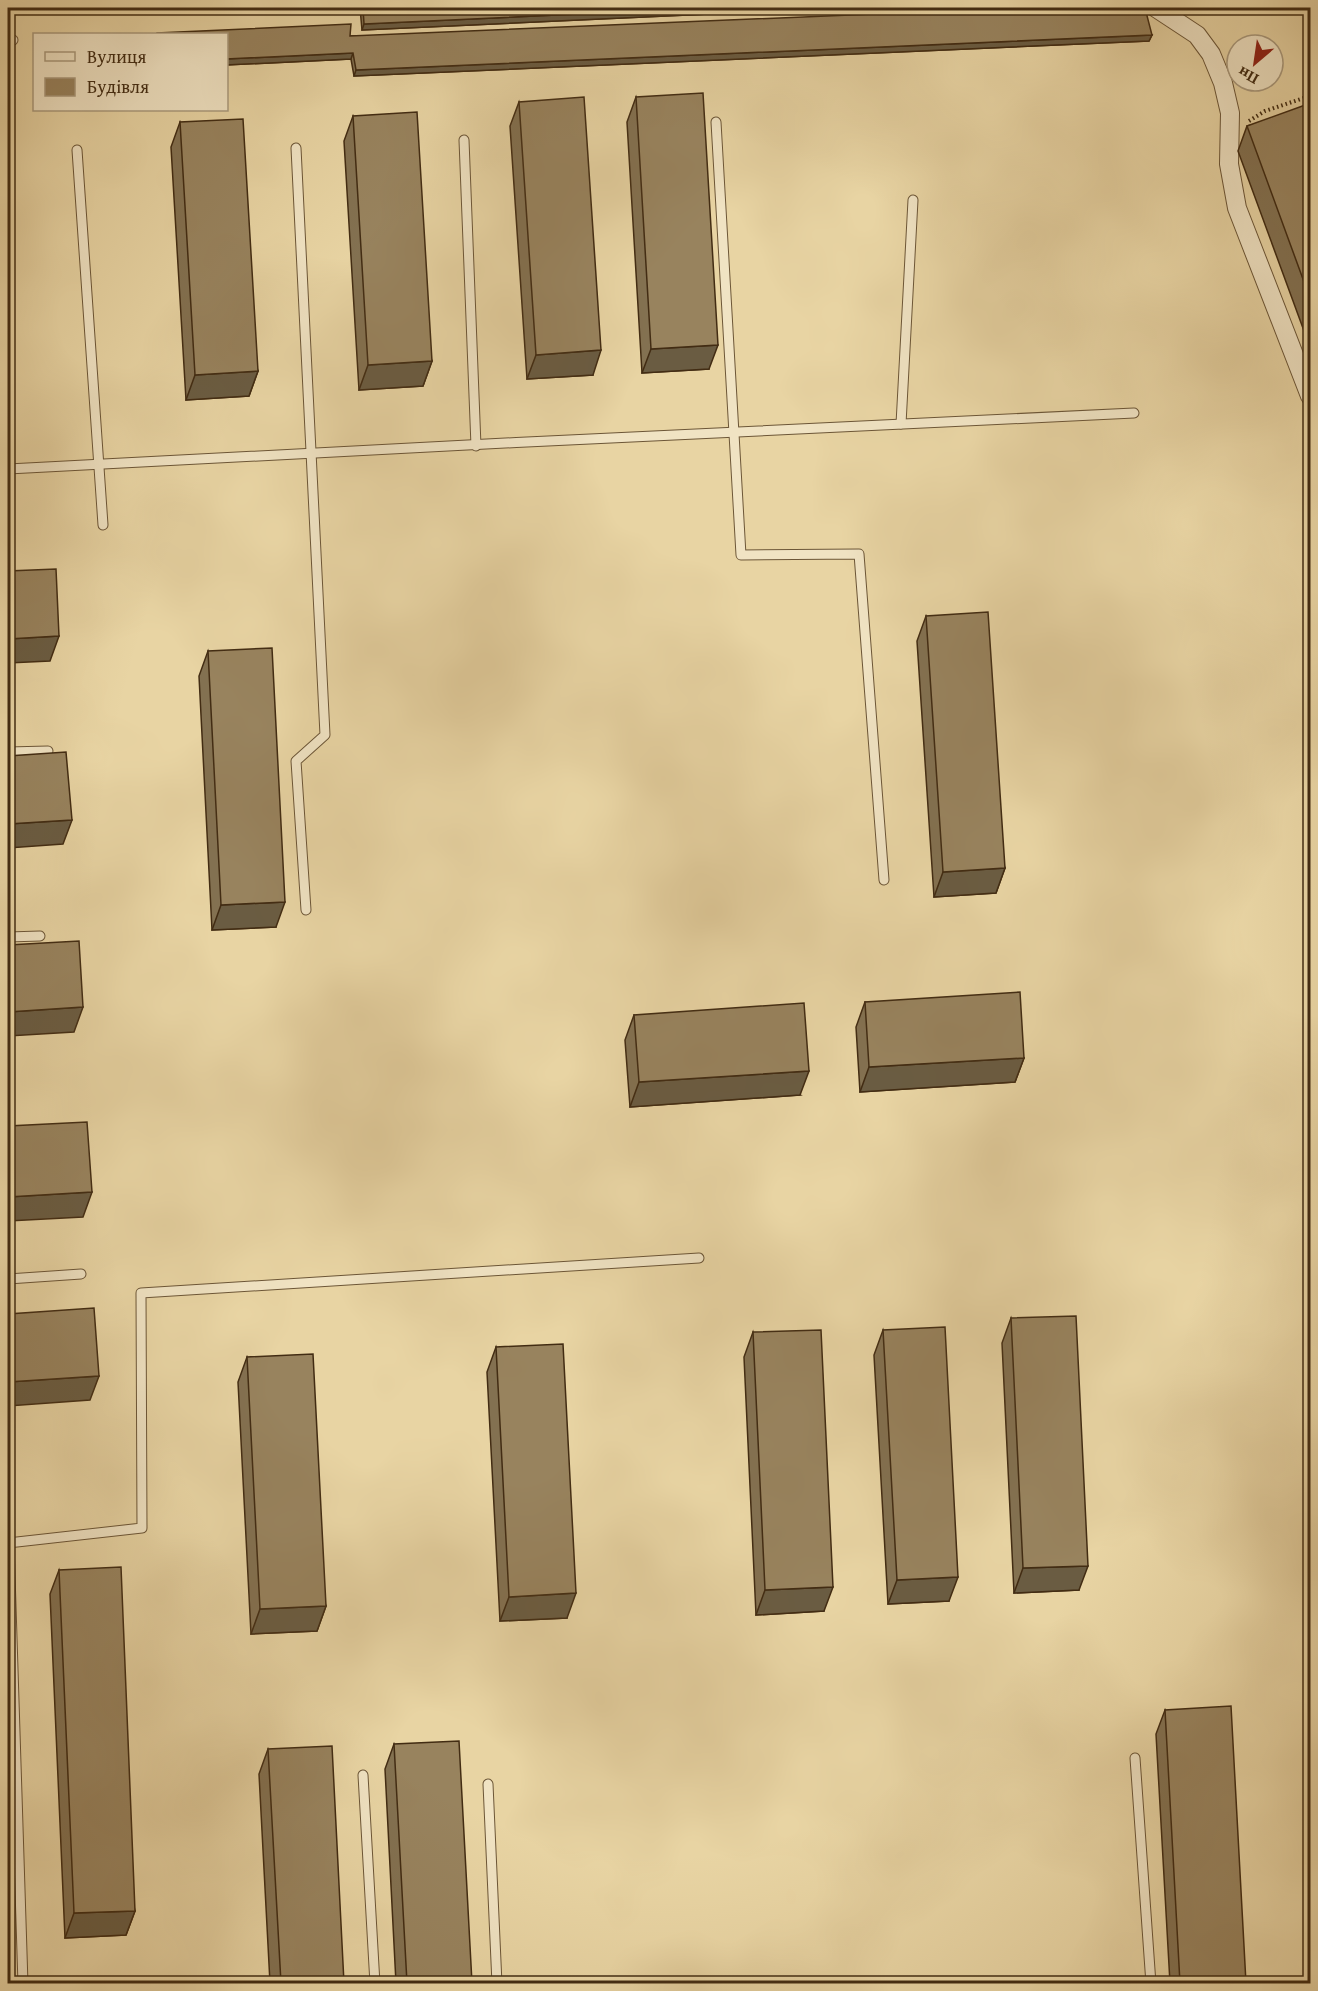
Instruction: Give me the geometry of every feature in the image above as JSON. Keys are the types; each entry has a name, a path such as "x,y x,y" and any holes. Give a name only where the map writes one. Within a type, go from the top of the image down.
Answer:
{"street":[{"path":"1156,8 1197,35 1211,54 1223,83 1230,112 1229,164 1237,208 1311,396"}],"lane":[{"path":"716,122 741,555 859,554 884,880"},
{"path":"464,140 476,446"},
{"path":"296,148 325,735 296,761 306,910"},
{"path":"77,150 103,525"},
{"path":"901,424 912,200"},
{"path":"8,469 310,452 476,446 1134,413"},
{"path":"8,752 48,751"},
{"path":"8,937 40,936"},
{"path":"23,1983 11,1773 8,1543 142,1528 141,1293 699,1258"},
{"path":"8,1279 81,1274"},
{"path":"1135,1758 1151,1983"},
{"path":"363,1775 375,1983"},
{"path":"488,1784 497,1983"}],"path":[{"path":"1297,8 1311,10"},
{"path":"1229,145 1246,123 1265,111 1311,96"}],"building":[{"path":"363,8 708,8 364,24"},
{"path":"1016,8 1145,8 1152,35 356,70 353,53 228,59 228,33 157,33 351,24 350,36"},
{"path":"703,93 718,345 651,349 636,97"},
{"path":"584,97 601,350 536,355 519,102"},
{"path":"1308,104 1311,112 1311,301 1247,126"},
{"path":"417,112 432,361 368,365 353,116"},
{"path":"243,119 258,371 195,375 180,122"},
{"path":"56,569 59,636 8,639 8,571"},
{"path":"988,612 1005,868 943,872 926,616"},
{"path":"272,648 285,902 221,905 208,651"},
{"path":"66,752 72,820 8,824 8,756"},
{"path":"79,941 83,1007 8,1012 8,945"},
{"path":"1020,992 1024,1058 869,1067 865,1002"},
{"path":"804,1003 809,1071 639,1082 634,1015"},
{"path":"87,1122 92,1192 8,1197 8,1126"},
{"path":"94,1308 99,1376 8,1382 8,1314"},
{"path":"1076,1316 1088,1566 1023,1568 1011,1318"},
{"path":"945,1327 958,1577 897,1580 883,1330"},
{"path":"821,1330 833,1587 765,1590 753,1332"},
{"path":"563,1344 576,1593 509,1597 496,1347"},
{"path":"313,1354 326,1606 260,1609 247,1357"},
{"path":"121,1567 135,1911 74,1913 59,1570"},
{"path":"1231,1706 1246,1983 1180,1983 1165,1710"},
{"path":"459,1741 472,1983 407,1983 394,1744"},
{"path":"332,1746 344,1983 281,1983 268,1749"},
{"path":"136,1980 136,1983 71,1983"}],"railway":[{"path":"1304,8 1310,15"}]}
